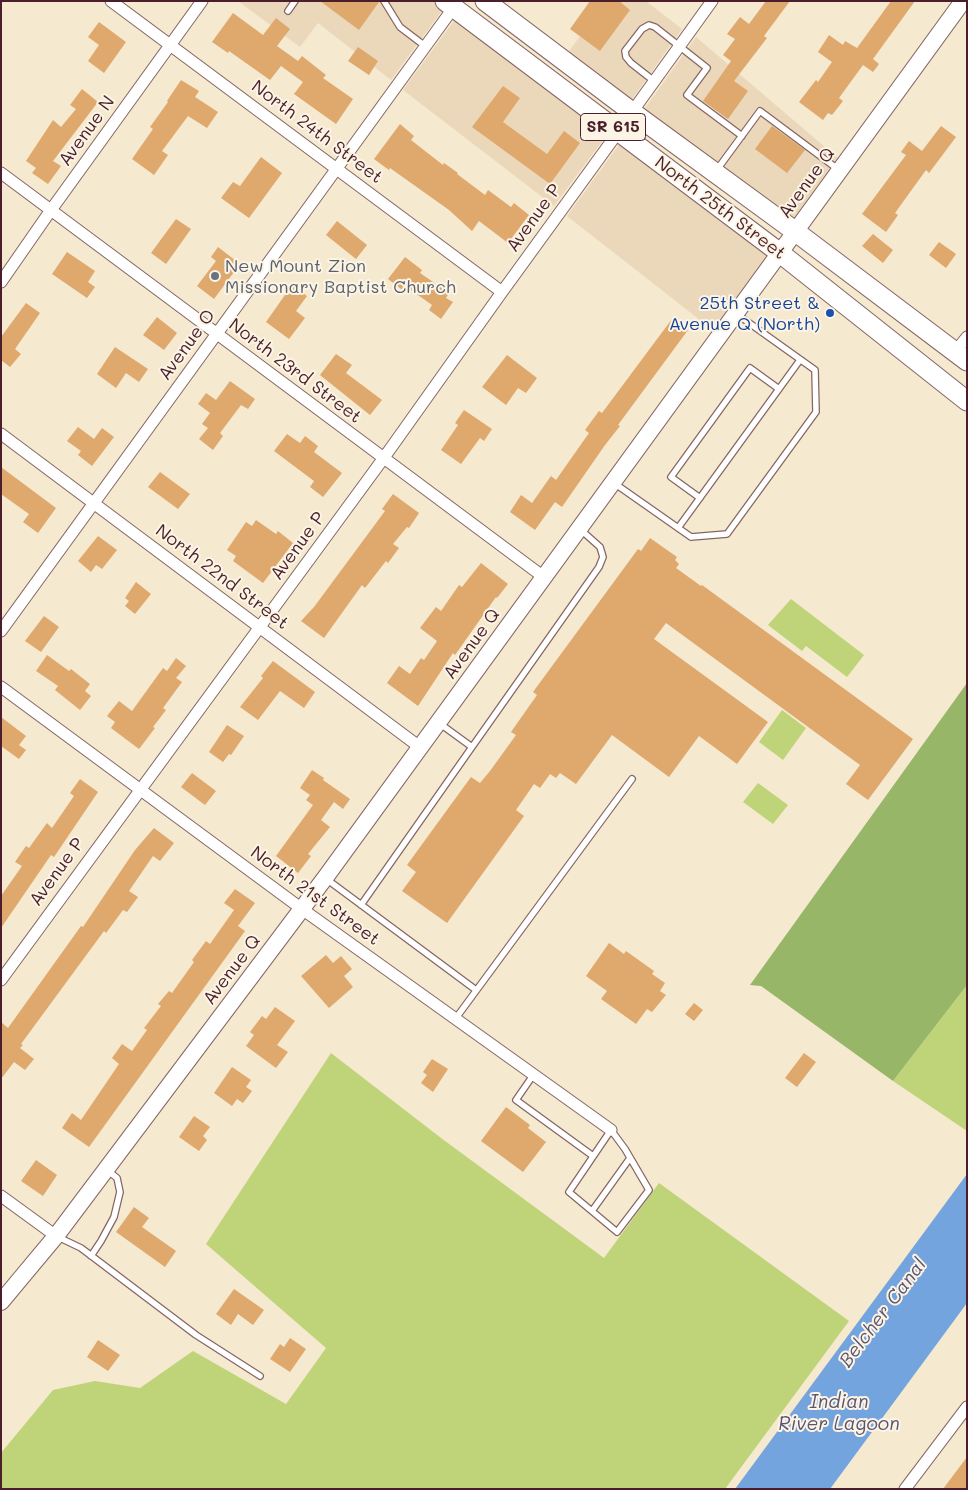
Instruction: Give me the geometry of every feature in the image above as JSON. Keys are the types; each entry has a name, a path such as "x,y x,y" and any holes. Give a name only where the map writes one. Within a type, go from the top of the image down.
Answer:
{"main road":[{"name":"North 25th Street","path":"485,1 961,356"},
{"name":"North 25th Street","path":"449,4 780,253 967,401"},
{"path":"449,4 467,5 479,11 578,84 600,88"}],"street":[{"name":"North 24th Street","path":"110,1 502,292"},
{"name":"Avenue N","path":"1,282 202,1"},
{"path":"632,112 712,1"},
{"name":"Avenue Q","path":"1,1302 56,1236 107,1170 325,878 963,1"},
{"name":"Avenue O","path":"1,631 425,46 449,4"},
{"name":"Avenue P","path":"1,980 383,459 619,132"},
{"name":"North 23rd Street","path":"1,173 544,578"},
{"path":"961,356 967,336"},
{"name":"North 22nd Street","path":"1,434 421,748"},
{"name":"North 21st Street","path":"1,687 302,909 611,1130"},
{"path":"1,1196 56,1236"},
{"path":"905,1489 965,1411"}],"lane":[{"path":"288,11 295,1"},
{"path":"384,1 400,27 425,46"},
{"path":"654,81 631,64 626,57 625,51 642,29 649,25 655,27 707,68 687,95 742,136"},
{"path":"715,172 760,111 840,171"},
{"path":"614,483 691,537 727,534 816,412 815,370 736,314"},
{"path":"678,528 800,360"},
{"path":"700,498 670,477 750,368 779,389"},
{"path":"361,905 599,567 603,557 600,546 580,529"},
{"path":"439,723 472,747"},
{"path":"456,1018 632,778"},
{"path":"325,878 476,990"},
{"path":"534,1074 516,1100 593,1156"},
{"path":"611,1130 649,1190 617,1232 569,1192 593,1156 611,1130"},
{"path":"592,1211 630,1158"},
{"path":"91,1256 114,1217 120,1192 117,1178 107,1170"},
{"path":"56,1236 81,1248 196,1335 260,1376"}],"shaded area":[{"path":"238,1 433,1 443,9 391,80 318,23 300,47"},
{"path":"606,1 646,1 682,29 630,102 608,85 608,82 603,81 567,54"},
{"path":"456,18 609,132 554,206 403,90"},
{"path":"696,37 839,159 794,221 643,111"},
{"path":"621,142 769,254 714,331 567,216"}],"green space":[{"path":"791,599 864,655 847,677 806,646 802,651 768,625"},
{"path":"967,683 967,985 893,1081 761,986 750,985"},
{"path":"782,710 806,728 783,760 759,742"},
{"path":"758,783 788,805 773,824 743,802"},
{"path":"967,985 967,1131 893,1081"},
{"path":"331,1053 441,1138 604,1258 659,1183 849,1321 725,1489 1,1489 1,1453 53,1390 95,1381 140,1388 193,1351 286,1404 326,1348 206,1244"}],"water":[{"name":"Indian River Lagoon","path":"967,1174 967,1303 830,1489 735,1489"}],"building":[{"path":"320,1 379,1 379,2 359,30"},
{"path":"590,1 619,1 630,10 600,51 570,29"},
{"path":"766,1 790,1 764,36 767,38 734,81 748,91 728,119 703,101 731,61 723,55 735,39 727,34 740,17 749,24"},
{"path":"891,1 915,1 873,59 879,64 873,72 863,65 839,98 843,101 832,115 828,113 823,120 799,102 816,80 818,82 832,62 818,52 829,35 843,45 845,41 857,48"},
{"path":"233,13 263,35 276,18 290,29 277,46 298,61 302,56 326,75 323,78 353,99 336,124 294,94 303,82 281,66 270,80 229,51 228,53 212,42"},
{"path":"99,22 126,42 104,73 88,61 99,45 88,37"},
{"path":"358,47 378,61 369,75 348,61"},
{"path":"181,80 199,91 195,97 218,112 207,128 188,116 162,151 168,155 154,175 132,159 153,129 150,127"},
{"path":"503,86 520,98 503,122 547,154 564,131 580,143 550,184 472,127"},
{"path":"82,89 98,102 53,161 61,166 48,184 32,173 36,168 26,161 53,120 61,127 76,109 70,105"},
{"path":"400,124 414,136 411,140 443,165 444,163 458,173 485,195 488,190 511,207 514,203 529,215 508,243 479,221 472,231 449,210 390,168 389,170 374,159"},
{"path":"772,126 805,150 787,173 755,149"},
{"path":"941,126 956,137 929,173 926,170 895,213 898,215 886,232 862,214 906,155 901,152 909,141 922,151"},
{"path":"261,157 282,173 249,218 221,198 233,182 240,186"},
{"path":"176,219 191,229 166,264 151,253"},
{"path":"337,221 367,245 356,259 326,235"},
{"path":"873,234 893,250 883,263 862,246"},
{"path":"939,242 956,254 946,268 929,255"},
{"name":"New Mount Zion Missionary Baptist Church","path":"218,247 240,264 214,299 197,286 216,261 211,257"},
{"path":"67,252 95,271 88,282 95,287 87,298 52,274"},
{"path":"405,257 422,270 420,273 449,293 446,298 453,302 441,319 429,310 432,305 408,288 405,292 388,279"},
{"path":"292,285 307,296 296,311 305,318 289,339 266,322"},
{"path":"26,303 40,313 15,349 21,354 10,367 1,360 1,337"},
{"path":"157,317 177,333 164,350 143,335"},
{"path":"672,319 688,330 618,425 620,426 562,507 555,502 535,530 510,512 521,495 532,503 551,476 556,480 589,433 585,430 599,411 602,413"},
{"path":"115,347 148,369 139,382 126,373 116,388 97,374"},
{"path":"336,354 352,365 346,373 382,400 370,415 320,375"},
{"path":"507,355 537,378 526,393 518,388 506,405 482,387"},
{"path":"230,381 255,399 248,409 241,405 220,433 223,436 213,450 199,439 208,428 202,424 210,413 198,404 206,393 216,400"},
{"path":"464,410 492,429 484,441 480,438 461,464 441,450 458,425 455,423"},
{"path":"78,427 94,439 102,428 114,437 92,466 78,455 81,451 67,441"},
{"path":"287,434 300,443 305,436 318,446 314,452 342,473 323,497 310,487 314,481 274,451"},
{"path":"1,467 56,508 38,533 23,522 29,514 1,494"},
{"path":"160,472 190,494 178,509 148,487"},
{"path":"393,494 419,513 409,528 407,527 393,544 399,548 388,563 386,561 365,588 362,585 324,638 301,621 314,607 385,511 382,509"},
{"path":"256,520 276,534 278,531 293,543 263,583 233,561 236,556 227,550 246,522 252,526"},
{"path":"98,536 117,550 102,569 96,565 91,572 78,561"},
{"path":"650,538 677,557 675,560 679,564 676,568 913,739 868,800 846,784 860,765 666,623 654,639 768,722 737,764 699,736 669,777 612,735 576,784 560,773 556,778 550,774 540,788 534,784 516,810 524,816 447,923 402,891 416,872 407,865 471,777 480,783 490,771 516,735 511,732 537,695 533,692 638,549 641,551"},
{"path":"481,563 508,584 496,597 455,655 453,653 418,706 387,683 399,666 410,674 421,658 424,660 437,641 420,628 436,607 441,611 459,585 462,587"},
{"path":"136,582 151,594 135,614 125,606 129,601 125,598"},
{"path":"44,616 59,627 41,652 25,641"},
{"path":"47,655 69,671 71,669 90,684 85,691 91,696 80,710 55,690 58,686 36,671"},
{"path":"176,658 186,666 176,678 182,682 163,708 166,710 153,727 155,728 139,749 111,728 115,722 107,716 119,701 132,711 163,668 167,671"},
{"path":"273,661 315,692 304,708 280,691 258,720 240,707 263,678 261,676"},
{"path":"1,717 26,736 19,745 26,750 19,759 1,746"},
{"path":"227,725 244,736 231,755 229,754 223,762 209,752"},
{"path":"312,770 350,799 343,809 334,802 321,820 330,827 308,854 311,856 298,873 276,856 313,805 306,800 310,795 300,788"},
{"path":"192,773 216,791 205,805 181,787"},
{"path":"80,779 98,792 54,857 51,855 1,928 1,896 22,866 15,862 26,846 29,848 47,823 52,828 74,796 70,793"},
{"path":"154,828 174,843 160,861 153,856 129,891 138,897 127,912 123,910 106,933 104,931 21,1044 23,1045 20,1048 34,1059 25,1070 14,1062 1,1079 1,1022 8,1028 81,926 83,927 135,850"},
{"path":"235,889 255,903 238,926 245,931 89,1147 62,1128 72,1113 81,1120 119,1064 112,1058 122,1044 132,1051 147,1030 144,1028 161,1006 158,1004 169,991 172,993 206,941 210,944 234,910 224,903"},
{"path":"609,943 624,954 626,951 654,971 652,974 665,983 660,991 666,995 652,1012 647,1009 636,1024 601,999 607,991 586,976"},
{"path":"326,955 333,963 341,956 352,969 344,976 353,987 329,1008 301,976"},
{"path":"694,1003 703,1010 694,1021 685,1014"},
{"path":"275,1007 295,1021 277,1045 288,1052 276,1068 246,1046 254,1035 250,1032 262,1016 266,1019"},
{"path":"804,1053 816,1062 797,1087 785,1078"},
{"path":"432,1059 448,1069 433,1092 421,1083 427,1075 423,1072"},
{"path":"232,1067 251,1080 246,1087 252,1091 243,1103 237,1099 232,1106 214,1093"},
{"path":"506,1107 530,1125 528,1128 546,1142 523,1172 481,1141"},
{"path":"194,1116 210,1127 203,1136 207,1140 199,1151 179,1137"},
{"path":"36,1160 57,1175 43,1196 21,1181"},
{"path":"134,1207 149,1218 142,1227 176,1251 165,1267 116,1232"},
{"path":"234,1289 264,1310 253,1325 238,1314 231,1325 216,1314"},
{"path":"290,1338 306,1349 290,1372 270,1359 280,1344 284,1347"},
{"path":"98,1340 120,1355 108,1371 87,1357"},
{"path":"967,1457 967,1489 943,1489"}],"place":[{"name":"New Mount Zion Missionary Baptist Church","path":"215,276"},
{"name":"25th Street & Avenue Q (North)","path":"830,313"}],"water label":[{"name":"Belcher Canal","path":"883,1313"}]}
